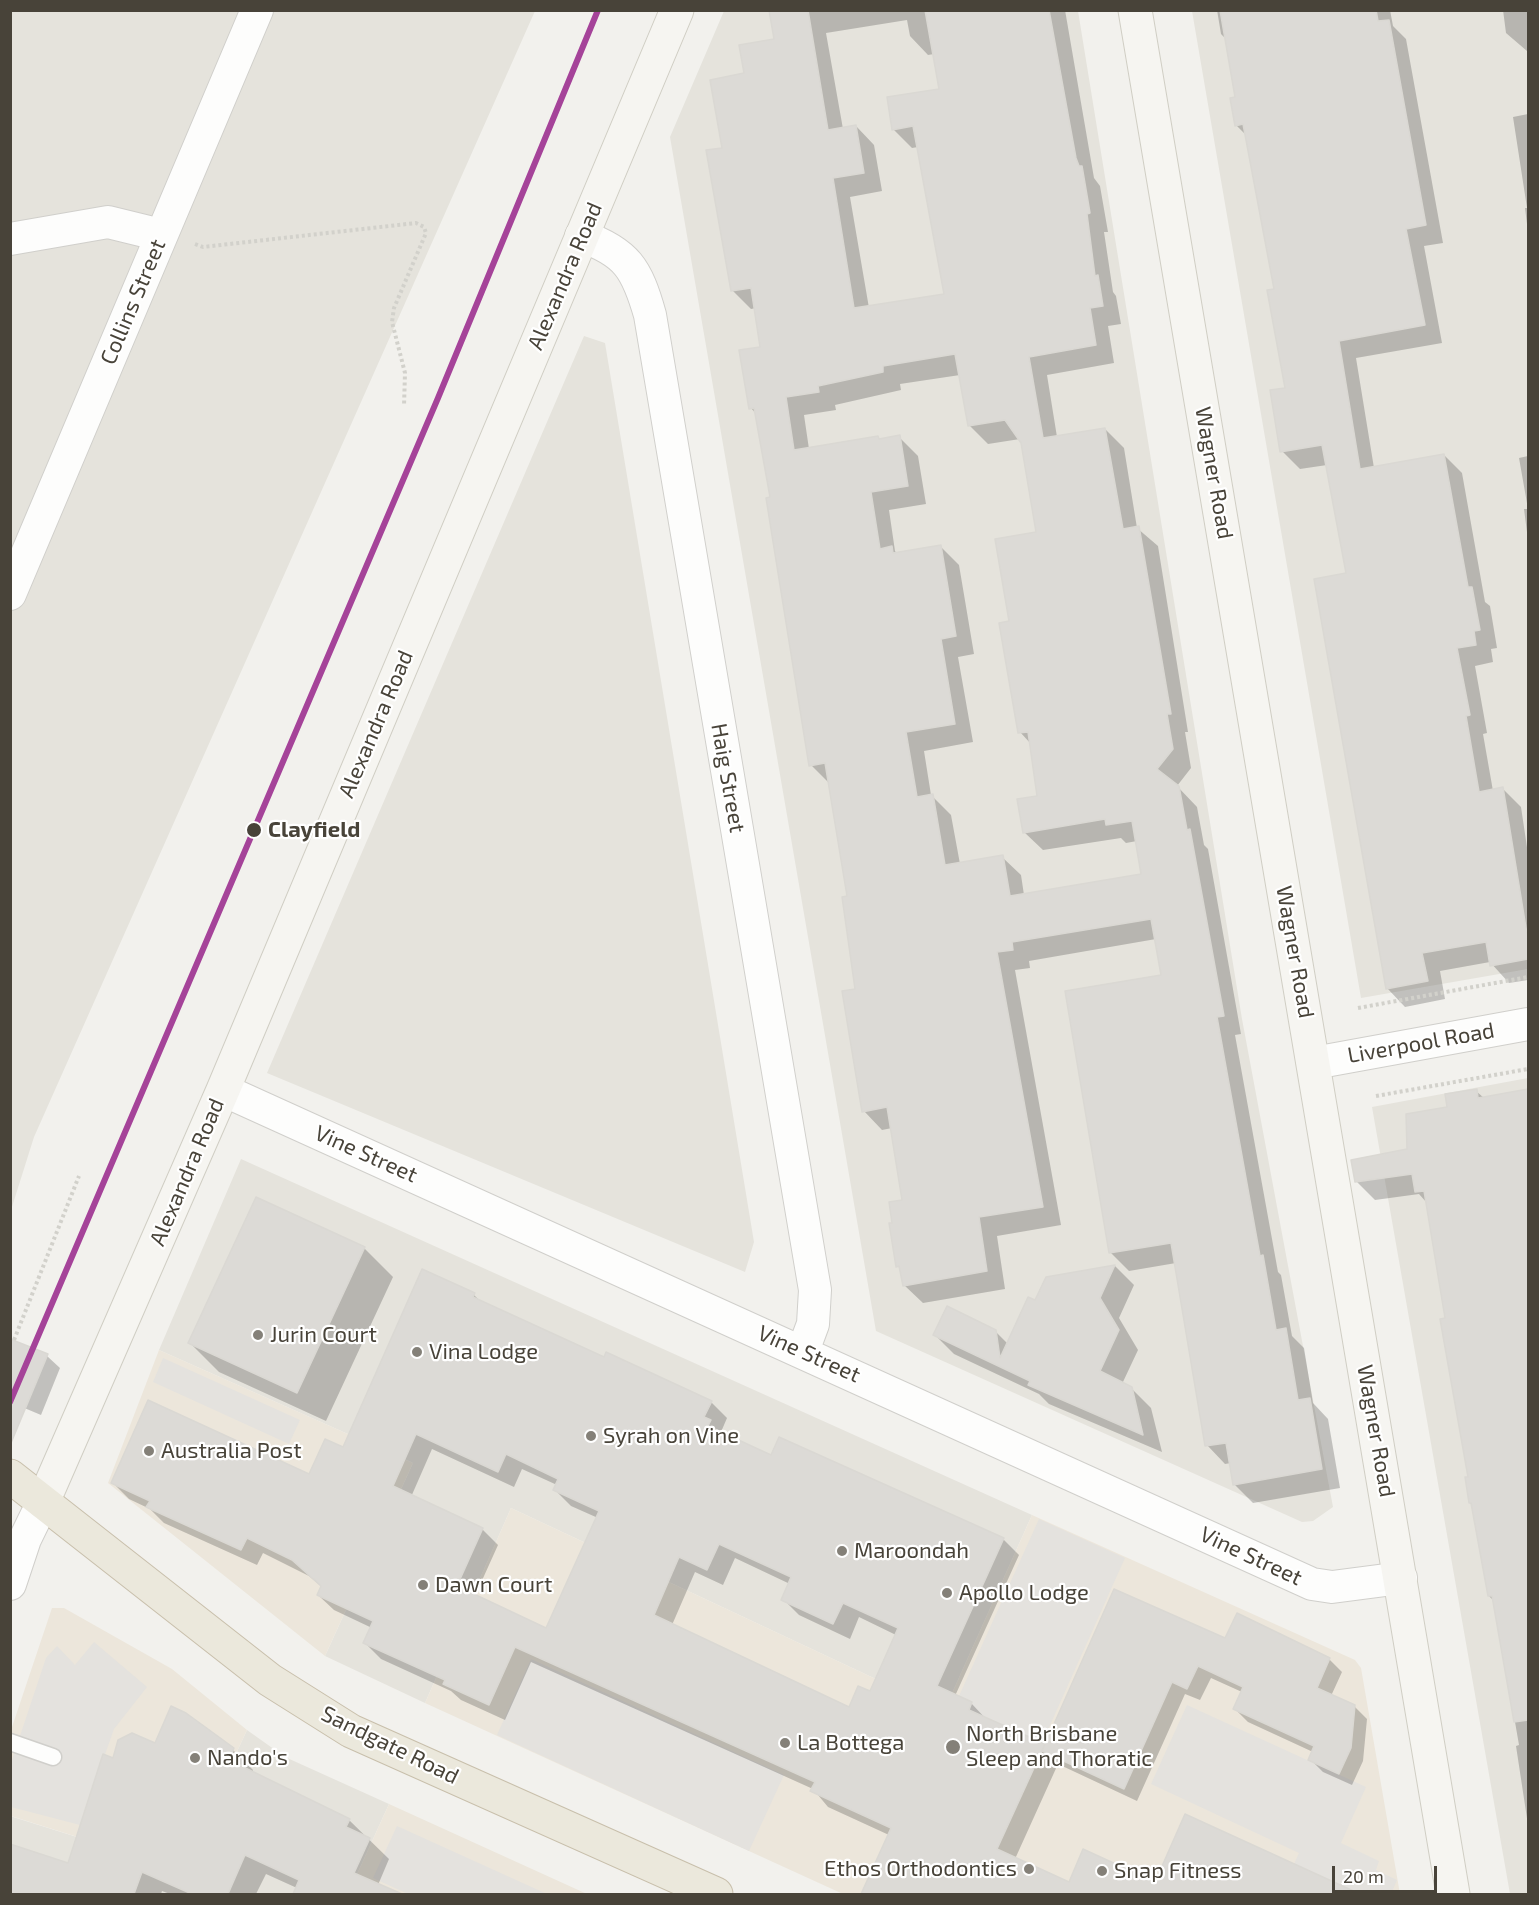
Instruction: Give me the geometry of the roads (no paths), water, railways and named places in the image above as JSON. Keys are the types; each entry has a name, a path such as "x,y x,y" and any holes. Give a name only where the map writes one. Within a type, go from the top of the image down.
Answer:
{"highway":[{"name":"Sandgate Road","path":"10,1476 270,1680 351,1731 716,1894"}],"street":[{"name":"Collins Street","path":"10,594 257,10"},
{"name":"Alexandra Road","path":"43,1502 223,1090 677,10"},
{"name":"Wagner Road","path":"1135,10 1453,1894"},
{"path":"10,239 108,222 161,235"},
{"name":"Haig Street","path":"581,236 608,245 631,265 641,284 650,315 815,1290 813,1324 803,1351"},
{"name":"Liverpool Road","path":"1314,1063 1528,1023"},
{"name":"Vine Street","path":"223,1090 803,1351 1312,1584 1332,1587 1401,1578"},
{"path":"10,1584 25,1539 43,1502"}],"lane":[{"path":"10,1742 53,1757"}],"place":[{"name":"Clayfield","path":"254,830"},
{"name":"Jurin Court","path":"258,1335"},
{"name":"Vina Lodge","path":"417,1352"},
{"name":"Syrah on Vine","path":"591,1436"},
{"name":"Australia Post","path":"149,1451"},
{"name":"Maroondah","path":"842,1551"},
{"name":"Dawn Court","path":"423,1585"},
{"name":"Apollo Lodge","path":"947,1593"},
{"name":"La Bottega","path":"785,1743"},
{"name":"North Brisbane Sleep and Thoratic","path":"953,1747"},
{"name":"Nando's","path":"195,1758"},
{"name":"Ethos Orthodontics","path":"1029,1869"},
{"name":"Snap Fitness","path":"1102,1871"}]}
